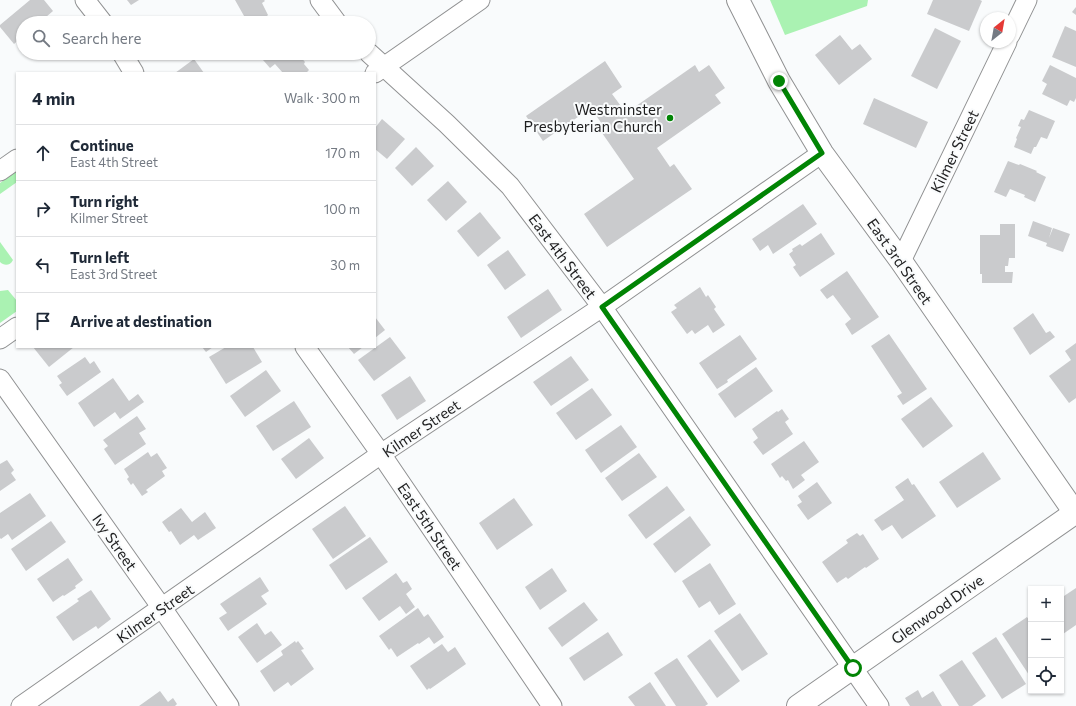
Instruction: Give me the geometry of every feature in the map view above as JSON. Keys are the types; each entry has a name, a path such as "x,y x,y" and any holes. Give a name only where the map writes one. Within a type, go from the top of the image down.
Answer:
{"street":[{"path":"85,0 98,16"},
{"path":"320,0 333,16"},
{"path":"380,70 480,0"},
{"name":"East 3rd Street","path":"738,0 779,81 822,153 901,261 1076,513"},
{"path":"1016,23 1027,0"},
{"name":"Kilmer Street","path":"901,261 1004,48"},
{"path":"126,60 133,72"},
{"name":"East 4th Street","path":"374,60 380,70 447,124 510,186 602,307 879,706"},
{"name":"Kilmer Street","path":"21,706 381,454 602,307 822,153"},
{"path":"0,171 16,160"},
{"path":"0,339 16,328"},
{"name":"East 5th Street","path":"306,348 381,454 552,706"},
{"name":"Ivy Street","path":"0,379 162,608 229,706"},
{"name":"Glenwood Drive","path":"798,706 1076,513"}],"green space":[{"path":"770,0 868,0 867,6 785,35"},
{"path":"16,172 16,183 0,194 0,183"},
{"path":"0,242 13,260 9,264 5,265 0,262"},
{"path":"8,290 16,300 16,312 0,323 0,291"}],"building":[{"path":"30,0 44,0 53,11 47,16 16,16 16,42 14,44 0,25"},
{"path":"127,0 139,0 131,5"},
{"path":"235,0 265,1 262,3 268,15 267,16 244,16"},
{"path":"933,0 982,1 969,31 927,14"},
{"path":"1076,7 1076,15 1072,12"},
{"path":"1065,26 1076,31 1076,67 1052,57"},
{"path":"935,28 961,41 937,89 911,76"},
{"path":"840,35 852,50 860,44 872,59 839,85 815,55"},
{"path":"195,60 203,72 176,72"},
{"path":"263,60 303,60 305,62 304,64 309,70 307,72 282,72 275,64 270,68"},
{"path":"605,61 622,87 612,94 626,113 695,65 699,72 709,65 725,88 715,95 721,103 657,148 670,167 674,164 692,189 607,247 584,214 634,179 600,130 604,127 591,108 543,141 526,116"},
{"path":"1050,65 1076,78 1076,98 1074,102 1070,100 1067,106 1042,94 1047,84 1042,81"},
{"path":"874,98 928,122 916,148 863,124"},
{"path":"1029,110 1055,121 1047,139 1041,137 1031,154 1014,147 1021,127 1018,126 1021,119 1024,120"},
{"path":"382,119 405,139 387,159 376,150 376,127"},
{"path":"416,147 434,166 412,186 395,168"},
{"path":"1008,161 1037,171 1036,172 1046,177 1035,202 1024,197 1025,195 1010,189 1006,197 994,192"},
{"path":"448,181 467,202 446,221 427,200"},
{"path":"803,204 817,224 773,254 768,245 760,251 752,239"},
{"path":"480,212 501,238 478,257 457,231"},
{"path":"1033,221 1052,228 1049,238 1053,228 1070,234 1063,252 1046,246 1047,243 1028,236"},
{"path":"1000,224 1015,224 1015,258 1009,258 1008,266 1005,266 1005,272 1013,272 1012,283 982,283 982,274 980,274 980,235 1000,235"},
{"path":"821,233 835,254 800,277 793,267 796,265 789,254 793,251 792,249 800,244 802,246"},
{"path":"508,250 526,275 505,290 487,265"},
{"path":"847,271 879,317 852,335 845,324 851,319 833,295 827,299 820,290"},
{"path":"700,287 706,297 708,295 716,307 714,309 725,325 713,333 708,325 695,334 692,330 687,334 671,312 677,308 674,305"},
{"path":"548,289 562,310 521,338 507,317"},
{"path":"1033,313 1046,333 1050,331 1055,337 1030,355 1013,328"},
{"path":"376,318 385,330 376,337"},
{"path":"889,334 927,389 903,405 897,396 902,393 871,346"},
{"path":"740,335 757,359 717,389 699,363"},
{"path":"390,337 406,358 374,381 358,360"},
{"path":"1076,343 1076,398 1069,403 1049,376 1071,360 1065,351"},
{"path":"34,348 73,348 49,367"},
{"path":"203,348 212,348 206,352"},
{"path":"224,348 254,348 262,362 226,384 209,357"},
{"path":"349,348 362,348 354,354"},
{"path":"571,356 589,380 551,406 533,382"},
{"path":"85,357 90,364 94,361 101,372 67,396 59,385 62,383 57,376"},
{"path":"756,367 773,391 735,418 718,394"},
{"path":"266,370 281,391 245,417 230,396"},
{"path":"410,376 426,401 397,420 381,395"},
{"path":"113,378 129,401 138,394 144,402 120,419 115,412 94,427 78,403"},
{"path":"592,388 612,415 576,440 556,413"},
{"path":"931,397 953,426 923,448 901,419"},
{"path":"294,401 311,427 273,451 256,426"},
{"path":"782,409 789,419 785,422 793,434 763,455 753,442 758,438 752,429"},
{"path":"137,416 146,429 139,433 146,444 115,465 104,449 108,446 103,440"},
{"path":"621,425 637,447 601,473 585,450"},
{"path":"309,438 324,458 296,479 281,459"},
{"path":"804,441 819,462 801,475 805,480 793,489 788,480 786,481 782,476 780,478 771,464"},
{"path":"148,452 151,457 157,453 167,468 162,471 165,476 146,490 148,492 142,496 133,483 131,485 127,479 129,477 124,469"},
{"path":"983,452 1001,479 957,508 939,482"},
{"path":"639,453 657,477 622,501 605,478"},
{"path":"7,460 14,470 11,473 16,480 0,491 0,464"},
{"path":"908,478 912,485 914,484 936,516 902,539 892,525 882,531 874,520 904,500 895,487"},
{"path":"817,482 832,503 808,520 797,505 802,502 798,496"},
{"path":"667,486 685,510 646,539 628,515"},
{"path":"30,493 46,516 12,540 8,534 1,539 0,513"},
{"path":"514,498 533,525 497,550 479,523"},
{"path":"345,506 366,536 333,559 312,529"},
{"path":"181,508 192,522 205,512 216,528 198,540 194,535 180,545 171,531 169,532 162,522"},
{"path":"690,516 711,545 675,573 653,544"},
{"path":"51,521 66,542 26,571 11,549"},
{"path":"857,533 860,536 863,534 879,559 848,579 846,577 837,583 822,562 848,543 846,540"},
{"path":"370,537 388,562 346,590 329,565"},
{"path":"68,558 83,580 75,586 76,588 53,602 37,579"},
{"path":"710,563 736,604 719,615 710,601 699,608 682,581"},
{"path":"552,568 567,591 540,610 525,587"},
{"path":"396,573 403,583 407,581 412,589 406,594 415,607 406,614 400,606 379,621 362,598"},
{"path":"260,577 269,591 261,596 267,604 228,631 219,618 227,613 220,604"},
{"path":"1076,588 1076,625 1064,633 1064,622 1064,596"},
{"path":"91,590 111,619 98,629 96,626 73,641 56,617 79,601 77,599"},
{"path":"584,602 598,620 562,647 548,628"},
{"path":"418,608 424,617 428,614 444,637 434,644 429,637 397,657 391,648 389,650 379,636"},
{"path":"740,613 768,654 742,671 714,631"},
{"path":"1027,617 1028,618 1028,673 1002,634"},
{"path":"257,623 265,635 271,631 282,645 257,663 238,637"},
{"path":"608,632 623,655 584,681 569,658"},
{"path":"996,637 1026,684 1002,699 972,653"},
{"path":"710,639 740,681 717,698 687,656"},
{"path":"295,641 296,643 298,641 304,649 301,650 314,669 291,686 288,682 274,692 260,671 283,655 281,651"},
{"path":"442,644 448,652 455,647 466,664 427,690 410,666"},
{"path":"677,658 708,704 705,706 676,706 654,673"},
{"path":"962,660 986,696 972,706 959,706 939,675"},
{"path":"650,682 666,706 635,706 628,697"},
{"path":"918,690 922,698 933,691 942,706 910,706 905,698"},
{"path":"160,691 168,702 173,698 177,704 175,706 139,706"}],"place":[{"name":"Westminster Presbyterian Church","path":"670,118"}],"route":[{"path":"779,81 822,153 602,307 853,668"}]}
